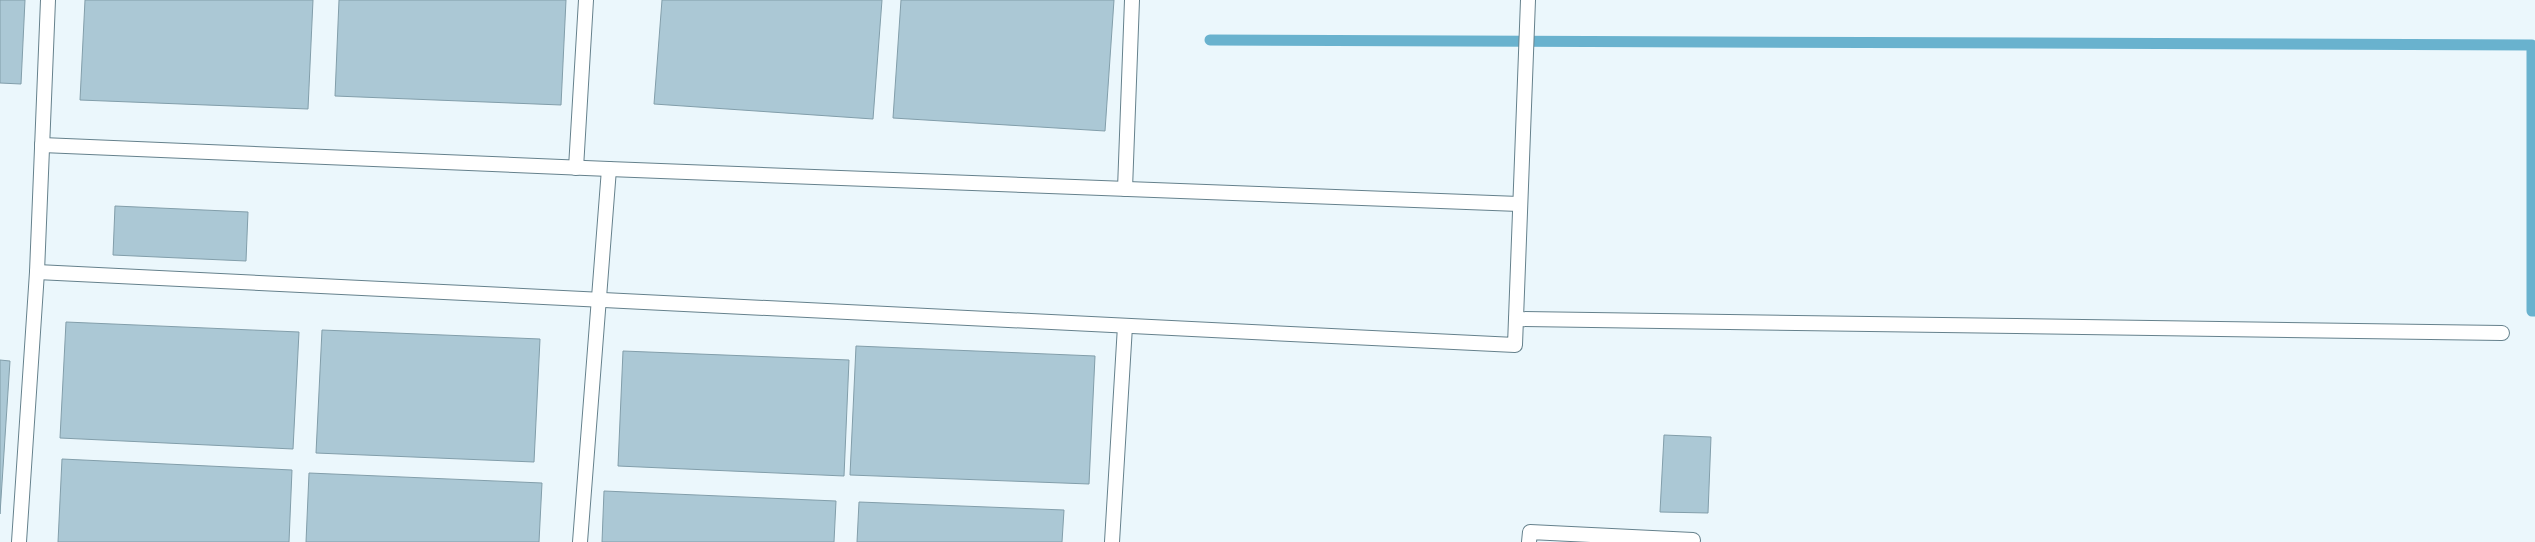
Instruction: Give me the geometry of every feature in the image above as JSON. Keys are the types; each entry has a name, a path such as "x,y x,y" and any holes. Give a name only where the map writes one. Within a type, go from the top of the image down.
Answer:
{"lane":[{"path":"19,542 37,272 48,0"},
{"path":"576,168 586,0"},
{"path":"1125,189 1132,0"},
{"path":"37,272 1514,345 1528,0"},
{"path":"42,145 576,168 1520,204"},
{"path":"580,542 610,169"},
{"path":"1516,319 2502,333"},
{"path":"1112,542 1125,326"},
{"path":"1529,542 1530,532 1693,540"}],"building":[{"path":"0,0 25,0 21,84 0,83"},
{"path":"85,0 313,0 308,109 80,100"},
{"path":"339,0 566,0 561,105 335,96"},
{"path":"662,0 882,0 873,119 654,104"},
{"path":"901,0 1114,0 1105,131 893,118"},
{"path":"115,206 248,212 246,261 113,255"},
{"path":"66,322 299,332 293,449 60,438"},
{"path":"322,330 540,339 534,462 316,453"},
{"path":"856,346 1095,356 1089,484 850,475"},
{"path":"623,351 849,360 844,476 618,466"},
{"path":"0,360 10,361 0,514"},
{"path":"1664,435 1711,437 1708,513 1660,512"},
{"path":"62,459 292,470 289,542 58,542"},
{"path":"309,473 542,483 539,542 306,542"},
{"path":"604,491 836,501 834,542 602,542"},
{"path":"859,502 1064,510 1062,542 857,542"}],"waterway":[{"path":"1210,40 2532,45 2532,311 2535,311"}]}
